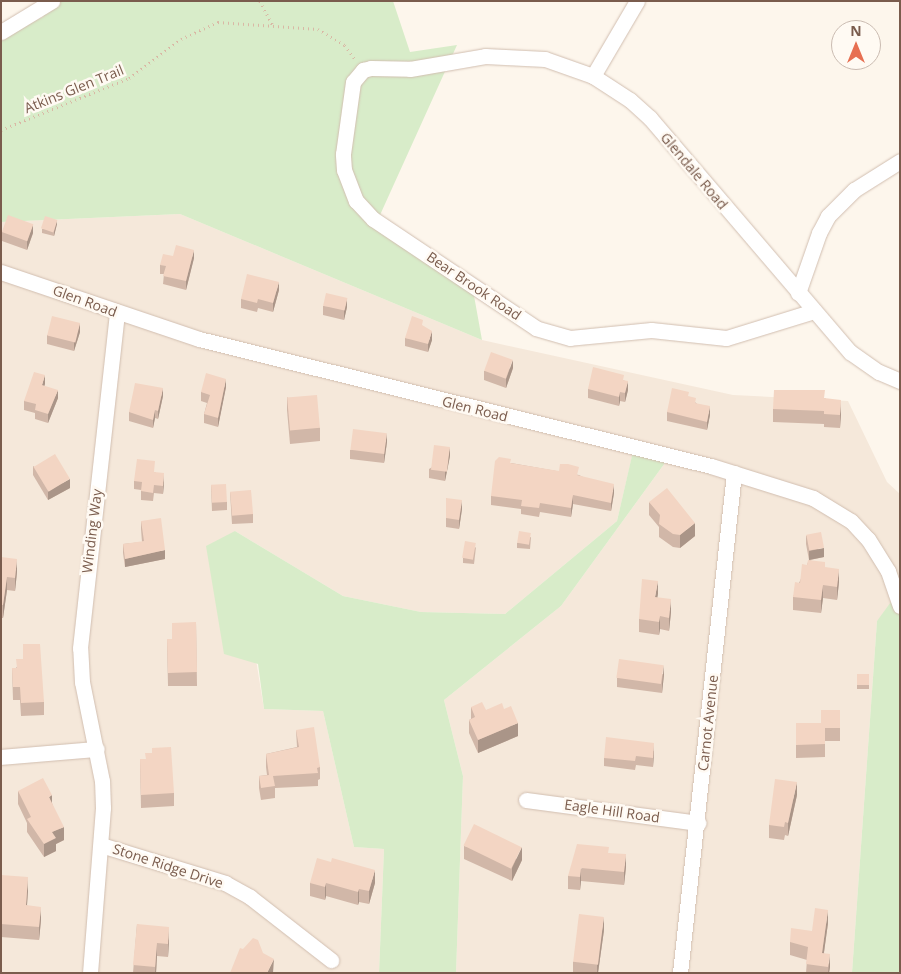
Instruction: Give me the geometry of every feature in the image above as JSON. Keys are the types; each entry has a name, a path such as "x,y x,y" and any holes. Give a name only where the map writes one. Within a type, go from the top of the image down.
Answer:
{"street":[{"path":"1,32 52,1"},
{"path":"593,76 637,1"},
{"name":"Glendale Road","path":"363,70 410,69 485,56 517,56 545,59 593,76 630,100 650,118 798,293 858,359 900,381"},
{"name":"Bear Brook Road","path":"363,70 353,82 343,154 344,170 356,201 373,219 536,328 570,338 651,330 726,338 743,335 814,311"},
{"path":"798,293 819,233 828,216 854,190 900,161"},
{"name":"Glen Road","path":"1,272 117,313 289,364 734,473 813,498 851,522 881,558 900,606"},
{"name":"Winding Way","path":"90,973 101,845 102,781 82,682 80,648 117,313"},
{"name":"Carnot Avenue","path":"680,973 698,823 734,473"},
{"path":"1,757 97,749"},
{"name":"Eagle Hill Road","path":"526,800 698,823"},
{"name":"Stone Ridge Drive","path":"101,845 224,883 250,897 331,960"}],"path":[{"path":"260,1 273,25"},
{"name":"Atkins Glen Trail","path":"1,130 129,78 181,39 218,22 318,29 345,46 363,70"}],"shaded area":[{"path":"180,214 482,340 733,395 848,401 887,482 900,494 900,606 877,621 852,973 456,973 463,776 444,700 561,606 670,456 634,448 617,521 505,614 421,612 343,596 235,531 264,709 323,711 354,847 384,849 379,973 1,973 1,222"}],"green space":[{"path":"53,1 393,1 410,52 457,45 380,215 471,279 482,340 180,214 1,222 1,37 43,17"},
{"path":"634,447 670,456 561,606 444,700 463,776 456,973 379,973 384,849 354,847 323,711 264,709 258,664 224,654 206,546 235,531 343,596 421,612 505,614 617,521"},
{"path":"896,595 900,607 900,973 852,973 877,621"}],"building":[{"path":"8,215 33,224 27,241 2,232"},
{"path":"45,216 57,220 53,232 41,228"},
{"path":"176,245 194,250 186,281 163,276 166,266 160,265 163,254 173,256"},
{"path":"247,274 279,282 273,303 258,299 257,303 241,299"},
{"path":"326,293 347,298 345,311 323,306"},
{"path":"52,316 80,323 75,342 47,335"},
{"path":"412,316 423,320 422,325 432,331 428,344 405,338"},
{"path":"491,352 513,360 506,379 484,371"},
{"path":"593,367 624,375 623,380 628,381 625,393 620,392 619,397 588,389"},
{"path":"34,372 45,375 42,385 58,390 48,414 35,410 36,404 24,401"},
{"path":"206,373 226,379 218,418 204,414 210,395 201,392"},
{"path":"135,383 163,388 158,411 155,410 153,420 129,412"},
{"path":"672,388 689,392 688,396 696,398 695,403 710,406 707,422 667,412"},
{"path":"774,390 825,390 824,398 841,400 840,415 824,414 824,411 773,409"},
{"path":"317,395 320,428 290,430 287,398"},
{"path":"353,429 387,433 384,454 350,450"},
{"path":"434,445 450,447 447,472 431,470"},
{"path":"55,454 70,479 49,492 34,467"},
{"path":"499,457 511,459 510,463 559,471 560,464 579,467 577,475 614,484 611,503 573,495 571,508 540,503 539,508 521,506 522,500 491,496 495,461"},
{"path":"137,459 155,461 154,472 164,473 163,486 154,485 153,493 141,491 142,482 134,481"},
{"path":"226,484 227,502 212,503 211,485"},
{"path":"667,488 695,523 680,535 673,534 659,524 660,515 649,502"},
{"path":"251,490 253,514 232,516 230,492"},
{"path":"446,498 462,500 459,520 446,518"},
{"path":"161,518 165,550 125,559 123,544 144,541 141,521"},
{"path":"519,531 531,533 529,545 517,543"},
{"path":"821,532 824,548 809,551 806,535"},
{"path":"465,541 476,543 473,560 462,558"},
{"path":"1,557 17,559 15,578 7,577 3,605 1,605"},
{"path":"808,560 825,562 825,567 839,569 837,587 823,585 821,600 793,597 795,582 800,583 802,564 807,565"},
{"path":"642,579 658,581 655,597 671,599 669,618 660,616 659,622 639,619"},
{"path":"196,622 197,672 168,673 167,639 172,639 172,623"},
{"path":"23,644 40,644 44,702 21,703 20,687 13,687 12,668 17,668 16,659 23,659"},
{"path":"619,659 664,665 661,684 616,678"},
{"path":"857,674 869,674 869,685 857,685"},
{"path":"482,702 486,710 502,703 504,709 511,706 518,723 478,740 469,720 475,717 471,707"},
{"path":"821,710 840,710 840,728 825,728 825,744 796,745 796,723 821,723"},
{"path":"314,727 320,767 317,768 318,773 273,776 275,786 261,788 259,776 269,775 266,754 299,747 296,730"},
{"path":"606,737 654,743 653,758 636,756 635,761 604,758"},
{"path":"171,747 174,793 141,795 140,759 146,759 145,753 152,753 152,748"},
{"path":"43,778 52,795 49,797 64,827 52,832 56,838 44,844 27,819 31,817 18,791"},
{"path":"775,779 797,782 788,823 785,822 784,827 769,825"},
{"path":"474,824 522,847 511,869 463,846"},
{"path":"577,844 609,847 608,853 626,854 624,872 581,868 580,877 568,876"},
{"path":"317,858 331,862 332,858 375,870 369,891 359,889 358,892 326,883 325,887 310,883"},
{"path":"1,875 28,877 26,905 41,907 39,927 1,924"},
{"path":"815,908 828,910 822,953 830,954 828,967 806,964 808,947 790,942 791,928 812,931"},
{"path":"579,914 604,917 598,965 573,962"},
{"path":"137,924 169,927 168,944 157,943 155,967 133,965"},
{"path":"253,938 258,940 263,953 274,959 267,973 230,973 240,948 243,949"}]}
